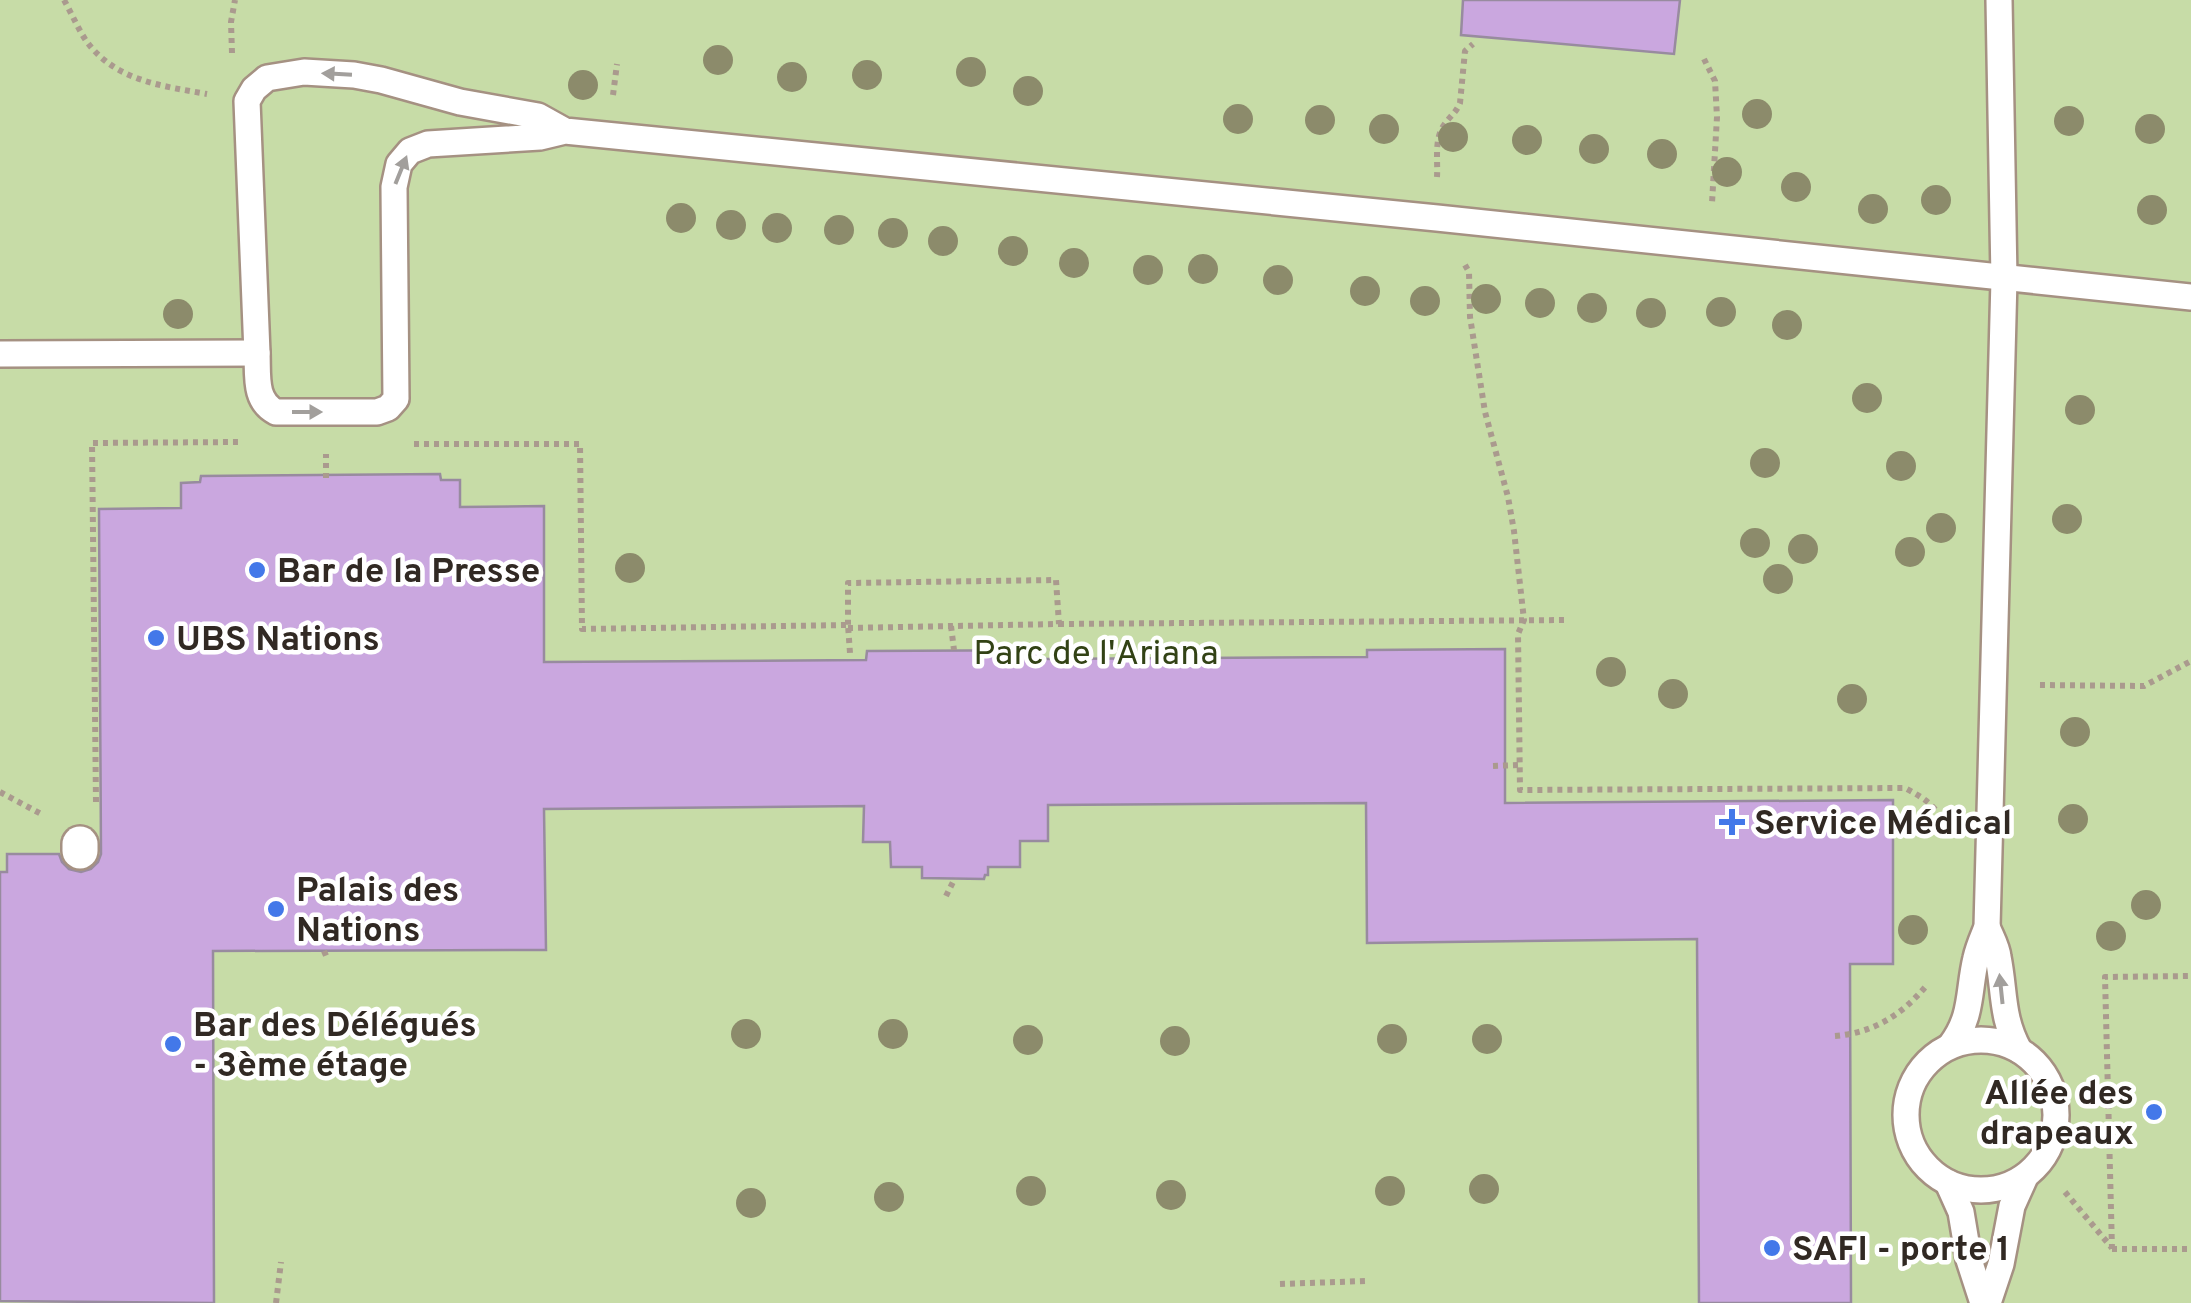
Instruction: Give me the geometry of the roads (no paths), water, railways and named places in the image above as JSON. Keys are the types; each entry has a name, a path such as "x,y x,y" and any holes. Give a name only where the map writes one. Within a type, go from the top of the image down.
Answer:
{"lane":[{"path":"1999,0 2004,278 1988,927 1998,955 2009,1032 2019,1050"},
{"path":"565,131 538,116 460,102 354,74 304,72 267,78 254,89 247,101 256,354 259,392 265,406 276,412 377,412 396,399 394,186 398,164 410,151 428,144 528,138 565,131 2191,297"},
{"path":"0,354 256,354"},
{"path":"1951,1045 1962,1030 1969,1008 1976,956 1988,927"},
{"path":"1986,1303 2001,1264 2012,1206 2051,1143 2055,1101 2048,1080 2036,1063 2003,1042 1968,1040 1933,1056 1918,1072 1905,1111 1907,1134 1929,1171 1948,1184 1988,1191 2007,1186 2033,1170"},
{"path":"1948,1184 1961,1212 1969,1260 1986,1303"}],"place":[{"name":"Bar de la Presse","path":"257,570"},
{"name":"UBS Nations","path":"156,638"},
{"name":"Service Médical","path":"1732,822"},
{"name":"Palais des Nations","path":"276,909"},
{"name":"Bar des Délégués - 3ème étage","path":"173,1044"},
{"name":"Allée des drapeaux","path":"2154,1112"},
{"name":"SAFI - porte 1","path":"1772,1248"}],"park label":[{"name":"Parc de l'Ariana","path":"1096,652"}]}
